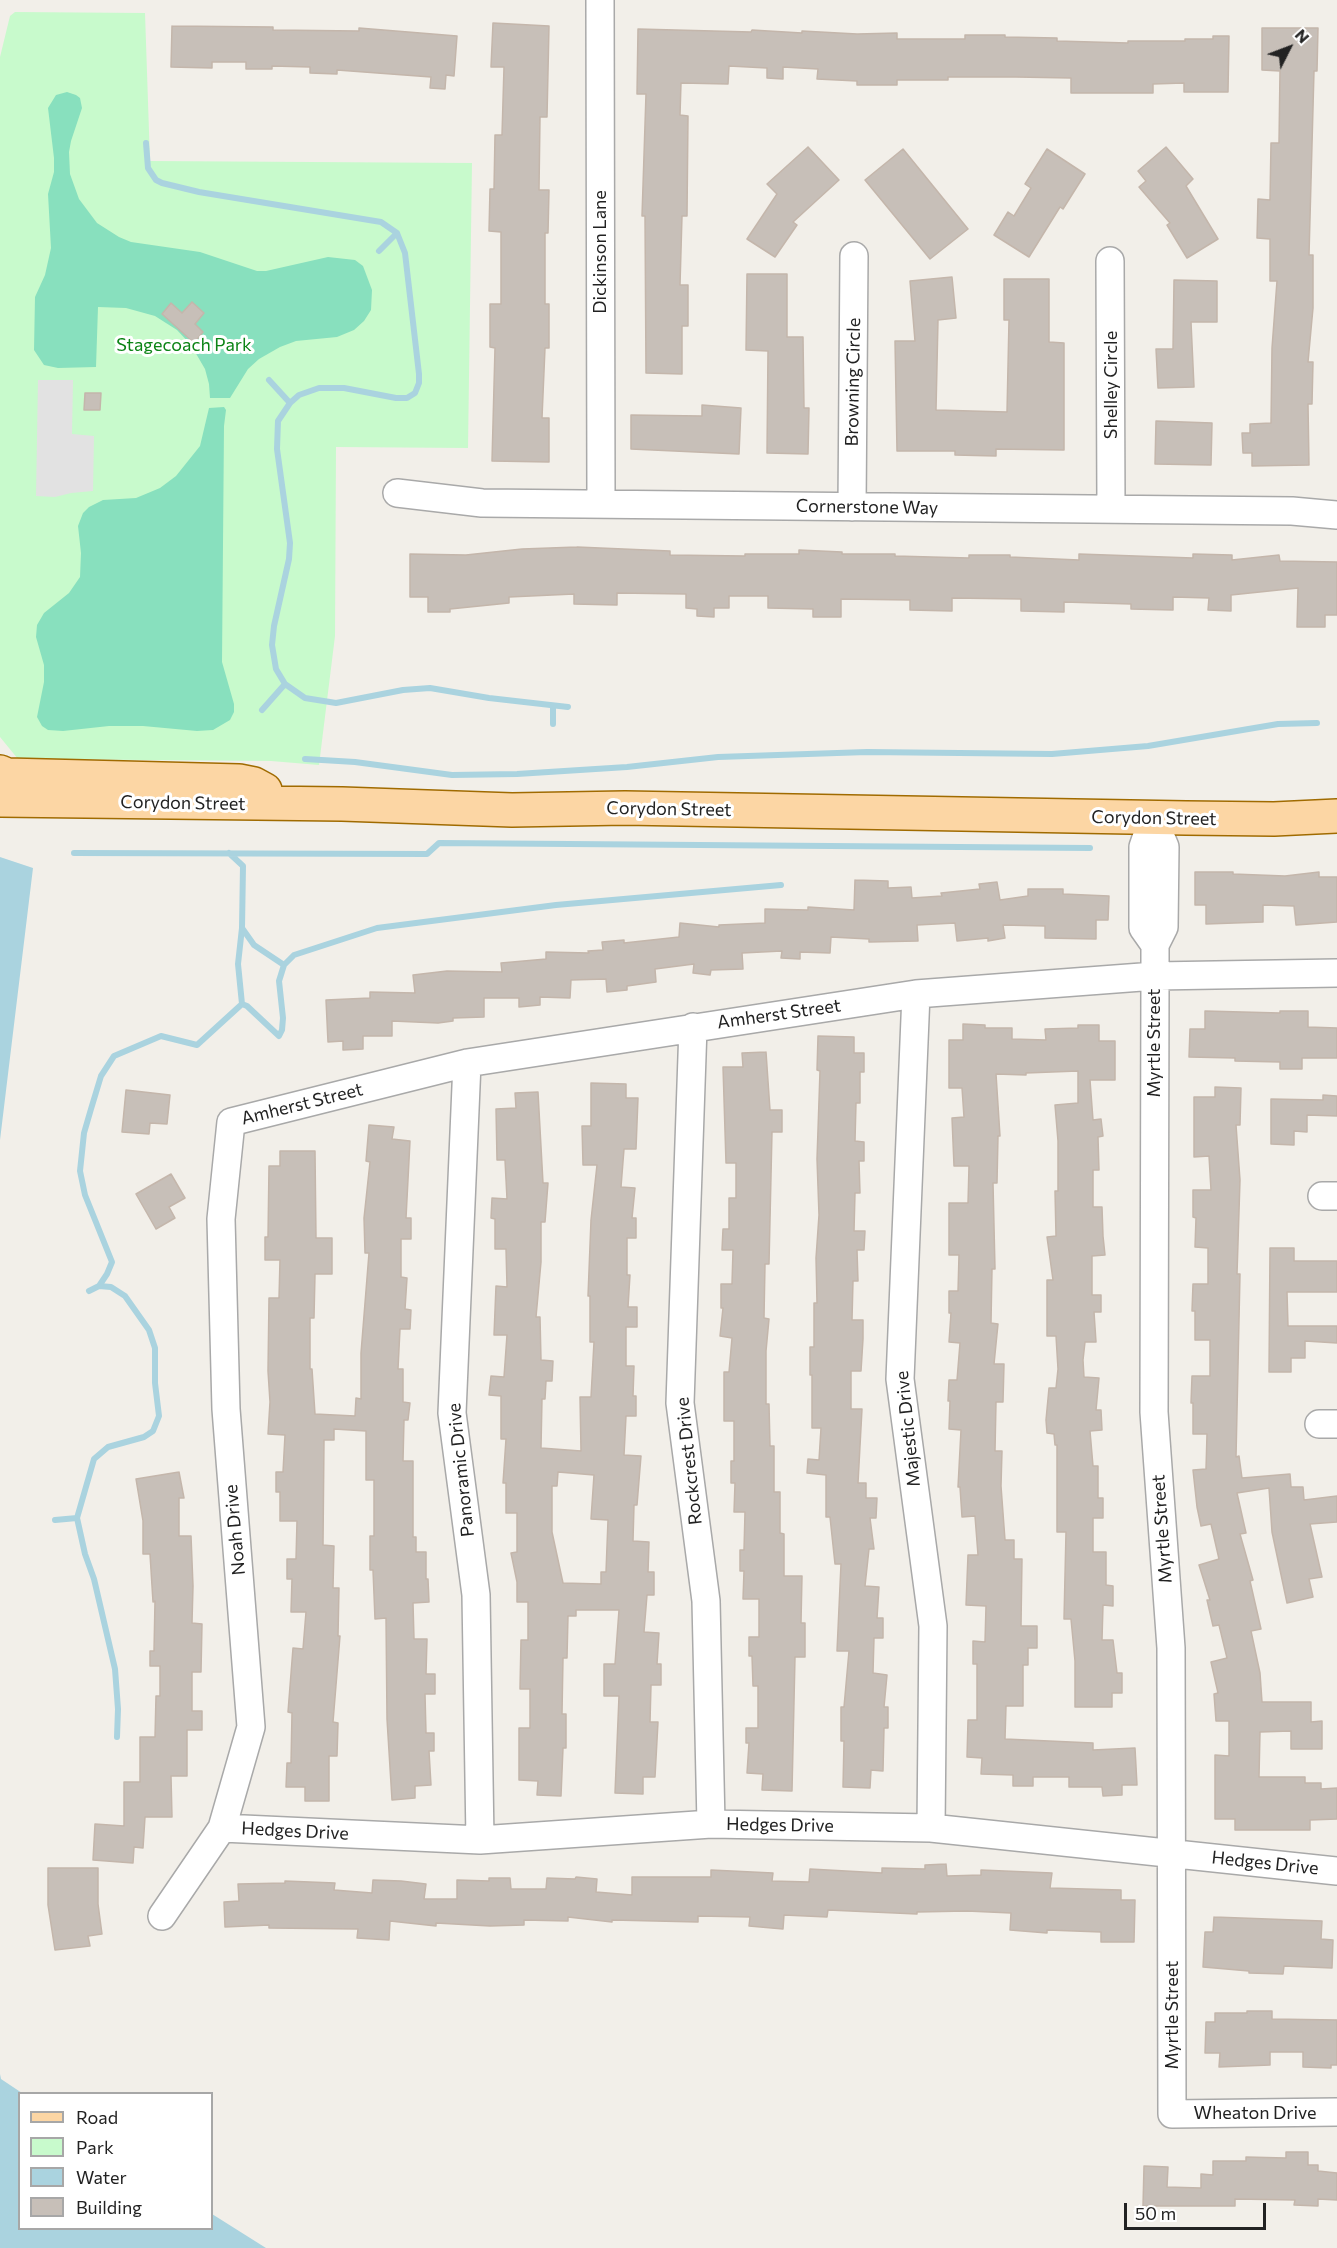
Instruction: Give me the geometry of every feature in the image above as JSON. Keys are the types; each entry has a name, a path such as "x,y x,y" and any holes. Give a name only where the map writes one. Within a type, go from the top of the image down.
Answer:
{"main road":[{"path":"0,772 7,775 239,781 254,784 291,804"},
{"name":"Corydon Street","path":"0,800 512,810 649,809 1153,818 1274,819 1337,816"}],"street":[{"name":"Dickinson Lane","path":"600,0 601,504"},
{"name":"Browning Circle","path":"852,507 854,256"},
{"name":"Shelley Circle","path":"1110,261 1111,509"},
{"name":"Cornerstone Way","path":"397,493 482,503 1292,511 1337,515"},
{"name":"Myrtle Street","path":"1153,818 1143,847 1143,928 1155,945 1154,1412 1171,1648 1172,2114"},
{"name":"Amherst Street","path":"231,1122 467,1063 916,994 1155,976 1337,973"},
{"name":"Majestic Drive","path":"916,994 900,1379 933,1626 931,1828"},
{"name":"Rockcrest Drive","path":"693,1027 680,1403 706,1601 711,1824"},
{"name":"Panoramic Drive","path":"467,1063 452,1413 476,1595 480,1840"},
{"name":"Noah Drive","path":"162,1916 222,1828 251,1727 226,1409 221,1219 231,1122"},
{"name":"Hedges Drive","path":"222,1828 480,1840 711,1824 931,1828 1337,1871"},
{"name":"Wheaton Drive","path":"1172,2114 1337,2112"}],"green space":[{"name":"Stagecoach Park","path":"15,12 145,13 150,161 472,163 468,448 336,447 335,636 319,765 271,761 18,759 0,737 0,57 10,16"},
{"path":"67,92 80,98 82,108 69,152 70,174 79,199 97,223 131,242 200,252 257,271 328,257 355,260 363,266 372,290 371,310 364,321 354,330 337,337 296,341 259,359 248,369 230,398 210,398 205,369 191,345 177,330 155,316 126,308 98,307 96,367 58,368 44,365 34,350 35,297 45,275 51,248 48,194 54,172 54,158 48,108 56,95"},
{"path":"224,407 226,410 222,662 234,704 234,712 230,720 213,730 197,731 143,726 48,730 42,726 37,717 44,682 44,665 36,637 37,625 44,613 69,593 80,577 81,553 78,526 83,513 103,500 136,498 160,488 176,476 200,446 209,408"}],"shaded area":[{"path":"38,380 73,380 72,434 94,436 93,491 55,497 36,496"}],"water":[{"path":"0,857 33,868 0,1140"},
{"path":"0,2074 1,2079 20,2092 18,2092 18,2230 213,2230 213,2215 266,2248 0,2248"}],"building":[{"path":"493,23 549,26 547,117 540,117 539,190 549,190 548,233 545,233 545,304 549,304 549,348 545,348 542,418 549,418 549,462 492,461 495,348 490,347 490,304 501,304 501,232 489,231 490,189 494,189 495,135 502,135 504,67 491,67"},
{"path":"172,26 359,31 359,28 457,36 454,76 446,75 445,89 430,88 431,77 337,70 337,74 310,73 310,67 272,66 272,69 246,69 246,62 212,62 212,68 171,67"},
{"path":"1262,28 1318,28 1317,71 1314,71 1309,255 1313,255 1313,308 1308,362 1313,362 1312,404 1308,404 1309,465 1252,466 1252,453 1243,453 1242,433 1250,433 1250,424 1271,423 1272,348 1277,281 1270,281 1270,239 1257,238 1258,199 1270,200 1271,143 1279,143 1280,71 1262,70"},
{"path":"638,29 897,33 897,39 965,39 965,35 1005,35 1005,37 1057,38 1057,41 1128,43 1128,41 1185,41 1185,39 1213,39 1213,36 1229,36 1228,92 1184,92 1184,83 1153,84 1153,93 1071,93 1071,78 948,77 948,80 897,80 897,85 857,85 857,81 817,79 818,69 783,67 783,79 767,78 767,68 729,66 728,84 681,83 680,115 688,116 687,216 682,216 680,285 688,285 688,326 682,326 682,374 646,373 645,216 642,216 646,94 637,94"},
{"path":"808,147 839,180 793,222 797,225 775,257 747,239 777,194 767,184"},
{"path":"1166,147 1193,179 1186,186 1218,239 1187,258 1167,225 1170,223 1139,187 1146,181 1138,171"},
{"path":"903,149 968,229 930,259 865,180"},
{"path":"1047,149 1085,174 1063,209 1060,207 1029,257 994,235 1008,212 1014,216 1031,188 1025,184"},
{"path":"747,274 787,274 787,337 803,337 804,408 809,408 808,454 767,453 768,351 746,350"},
{"path":"952,277 956,318 938,320 936,410 1007,412 1009,320 1004,320 1004,279 1049,279 1049,342 1064,343 1064,450 996,449 996,456 955,455 955,451 897,451 895,341 915,341 910,281"},
{"path":"1174,280 1217,281 1217,322 1191,322 1194,387 1158,388 1156,349 1173,349"},
{"path":"192,302 204,313 195,324 203,332 194,343 162,314 171,303 182,313"},
{"path":"85,393 101,393 100,410 84,410"},
{"path":"702,405 741,408 739,454 631,449 631,415 702,416"},
{"path":"1156,421 1212,423 1211,465 1155,464"},
{"path":"577,547 670,551 670,555 799,554 799,550 842,552 842,554 895,554 895,556 969,558 969,555 1010,555 1010,557 1079,560 1079,554 1193,558 1193,554 1232,555 1232,560 1279,555 1280,561 1337,562 1337,615 1325,615 1325,627 1297,627 1298,588 1231,595 1231,611 1208,610 1209,598 1173,597 1173,610 1131,609 1131,604 1064,602 1064,612 1021,611 1021,599 952,598 952,611 910,610 910,600 841,599 841,617 813,617 813,609 768,608 768,596 729,596 729,608 714,608 714,617 697,616 697,609 686,608 686,594 617,593 617,605 574,604 574,594 509,597 509,603 450,609 450,612 428,612 428,597 410,597 410,554 466,555 522,549"},
{"path":"1195,872 1285,876 1319,872 1319,877 1337,877 1337,922 1296,925 1294,906 1263,905 1263,922 1206,924 1206,905 1195,905"},
{"path":"855,880 888,881 888,888 911,887 912,898 942,896 941,893 980,889 979,884 997,882 1000,900 1028,896 1028,889 1063,889 1063,894 1109,896 1108,920 1096,920 1096,939 1045,938 1045,926 1003,925 1005,938 988,941 988,938 957,941 955,923 917,925 918,941 869,942 869,939 831,937 830,953 800,952 800,959 781,958 782,951 742,953 743,969 711,970 710,975 693,973 694,964 655,969 656,982 627,986 627,990 607,992 606,979 571,980 570,998 540,997 540,1005 519,1007 519,998 484,998 484,1017 453,1018 453,1021 438,1023 392,1021 392,1036 363,1036 363,1049 343,1050 343,1041 328,1042 326,1000 370,998 370,992 415,993 413,975 447,971 502,972 501,963 546,959 546,952 589,953 588,951 603,950 602,942 624,940 624,943 679,937 680,923 719,927 719,925 765,923 765,909 808,910 808,907 854,910"},
{"path":"1205,1011 1280,1013 1280,1011 1308,1011 1308,1027 1337,1028 1337,1058 1302,1058 1302,1069 1280,1069 1280,1062 1189,1057 1190,1029 1205,1029"},
{"path":"963,1024 985,1025 985,1028 1012,1028 1012,1039 1046,1040 1045,1029 1099,1025 1099,1041 1115,1041 1115,1080 1090,1080 1093,1120 1101,1119 1103,1136 1098,1137 1099,1170 1093,1170 1093,1207 1102,1207 1105,1255 1092,1256 1092,1295 1101,1295 1101,1312 1094,1312 1096,1342 1085,1342 1083,1360 1084,1377 1099,1378 1096,1410 1101,1410 1102,1430 1090,1431 1093,1466 1098,1466 1098,1498 1103,1498 1103,1518 1093,1518 1093,1552 1106,1552 1106,1585 1113,1586 1113,1606 1103,1605 1102,1640 1113,1640 1117,1673 1122,1673 1122,1693 1112,1693 1112,1707 1075,1707 1075,1661 1071,1619 1064,1619 1066,1532 1057,1532 1057,1445 1055,1445 1054,1434 1047,1433 1046,1420 1049,1388 1056,1388 1058,1369 1056,1336 1047,1336 1047,1280 1053,1280 1047,1237 1056,1236 1055,1191 1058,1191 1055,1105 1078,1103 1078,1071 1026,1073 1026,1075 996,1074 1000,1136 998,1136 997,1183 993,1183 995,1269 992,1269 991,1323 998,1324 994,1364 1004,1364 1003,1402 996,1402 995,1451 1002,1451 1001,1486 1005,1540 1014,1540 1014,1559 1022,1559 1021,1626 1037,1626 1037,1648 1028,1648 1028,1665 1023,1665 1023,1706 1006,1706 1005,1739 1093,1743 1093,1750 1135,1748 1137,1785 1122,1785 1122,1795 1103,1796 1102,1787 1069,1787 1069,1777 1033,1777 1033,1786 1013,1786 1013,1775 981,1774 982,1758 967,1757 968,1720 977,1720 977,1664 973,1664 973,1641 985,1642 986,1606 966,1605 968,1555 978,1555 975,1516 962,1517 960,1487 958,1487 961,1430 949,1429 949,1380 957,1380 960,1343 949,1342 951,1313 949,1313 949,1291 958,1291 959,1255 949,1255 949,1203 968,1203 969,1166 954,1166 952,1118 964,1117 962,1088 949,1088 949,1040 963,1040"},
{"path":"818,1036 854,1037 854,1053 864,1053 864,1072 860,1072 860,1103 856,1103 855,1141 864,1142 864,1161 859,1161 860,1193 855,1193 854,1231 865,1231 864,1250 857,1250 858,1281 853,1281 852,1320 863,1320 863,1339 861,1371 851,1371 851,1409 862,1409 858,1483 866,1483 866,1498 877,1498 876,1518 870,1518 874,1549 869,1549 865,1586 879,1587 877,1618 883,1618 883,1638 874,1638 873,1673 887,1675 884,1707 888,1707 888,1728 884,1728 883,1771 871,1770 870,1788 843,1787 844,1741 841,1741 841,1707 844,1707 849,1651 837,1651 841,1564 835,1564 830,1517 826,1517 826,1475 807,1473 808,1459 819,1460 821,1428 812,1428 812,1375 810,1375 810,1347 814,1347 814,1303 817,1303 816,1258 819,1215 817,1159 820,1071 817,1070"},
{"path":"766,1052 770,1110 782,1110 782,1132 772,1132 769,1264 765,1264 764,1318 769,1319 766,1351 766,1404 769,1404 770,1446 774,1446 774,1492 780,1492 780,1533 784,1534 784,1576 802,1576 801,1623 805,1623 805,1657 795,1657 792,1791 762,1790 763,1774 747,1773 749,1743 746,1743 746,1728 758,1728 758,1686 753,1686 749,1637 759,1637 759,1599 743,1599 744,1571 740,1571 740,1550 744,1550 745,1512 734,1512 735,1483 731,1483 731,1461 734,1461 734,1421 724,1421 724,1372 729,1372 732,1338 720,1336 723,1308 721,1308 721,1284 732,1284 733,1250 722,1250 723,1229 729,1229 729,1198 736,1198 736,1163 726,1163 723,1067 743,1067 742,1053"},
{"path":"591,1083 626,1084 626,1098 638,1098 636,1149 624,1149 621,1187 635,1188 632,1218 636,1218 636,1238 627,1238 627,1275 630,1275 628,1307 637,1307 637,1327 626,1327 626,1366 634,1366 633,1396 636,1396 636,1416 626,1416 624,1455 641,1456 637,1505 634,1505 633,1541 649,1542 648,1572 654,1572 654,1595 647,1595 644,1632 659,1633 657,1664 661,1664 661,1685 651,1685 650,1722 658,1722 655,1777 643,1777 643,1794 615,1793 619,1696 604,1696 604,1664 615,1664 619,1610 576,1610 576,1616 568,1616 567,1658 563,1658 562,1714 566,1714 566,1748 563,1748 561,1796 537,1795 538,1781 519,1780 519,1728 530,1728 530,1689 520,1689 521,1640 528,1640 528,1602 517,1602 517,1582 511,1553 517,1552 517,1513 506,1513 506,1483 503,1483 506,1439 501,1439 501,1396 489,1395 491,1376 504,1377 507,1335 494,1335 496,1286 507,1287 506,1249 495,1249 495,1219 491,1218 492,1198 507,1199 505,1160 497,1160 496,1109 516,1108 515,1093 538,1092 543,1183 548,1183 545,1222 541,1222 541,1262 536,1317 540,1317 541,1360 553,1361 552,1381 546,1381 545,1399 542,1399 541,1448 581,1451 580,1397 591,1397 594,1342 590,1342 590,1296 588,1296 591,1220 597,1165 583,1165 582,1126 591,1126","holes":["558,1472 594,1475 591,1519 608,1520 606,1572 601,1572 601,1584 563,1583 552,1532 552,1486 557,1486"]},
{"path":"1215,1087 1241,1088 1240,1125 1236,1125 1240,1180 1237,1274 1240,1274 1236,1457 1239,1456 1242,1478 1290,1474 1291,1487 1303,1487 1304,1500 1337,1496 1337,1522 1310,1524 1322,1577 1309,1579 1313,1597 1287,1603 1272,1532 1269,1488 1237,1493 1246,1533 1240,1534 1253,1580 1250,1581 1261,1629 1251,1631 1260,1673 1262,1702 1311,1702 1311,1722 1322,1721 1322,1749 1291,1749 1291,1731 1260,1732 1259,1777 1305,1777 1305,1783 1321,1783 1321,1789 1337,1788 1337,1819 1310,1820 1310,1830 1235,1830 1235,1819 1215,1819 1215,1755 1229,1756 1229,1721 1216,1721 1214,1694 1218,1693 1211,1662 1227,1658 1219,1625 1213,1626 1207,1600 1210,1600 1199,1565 1219,1559 1211,1524 1201,1526 1197,1507 1193,1470 1206,1469 1207,1434 1193,1434 1193,1403 1191,1403 1192,1376 1210,1376 1210,1340 1195,1340 1195,1311 1192,1311 1193,1284 1208,1284 1208,1248 1195,1247 1196,1218 1193,1217 1193,1190 1211,1190 1209,1156 1194,1157 1194,1097 1215,1097"},
{"path":"126,1090 170,1095 167,1124 150,1123 149,1134 122,1132"},
{"path":"1323,1095 1337,1096 1337,1116 1307,1115 1307,1132 1294,1131 1294,1145 1271,1144 1271,1099 1323,1100"},
{"path":"369,1125 394,1127 392,1139 410,1141 406,1218 411,1218 411,1239 401,1239 401,1277 407,1278 405,1309 411,1310 410,1329 400,1329 398,1369 403,1369 403,1402 410,1403 408,1420 404,1420 403,1461 413,1461 413,1537 416,1537 416,1552 426,1552 429,1602 413,1603 414,1639 427,1639 426,1674 435,1674 435,1694 425,1694 426,1733 434,1733 434,1751 429,1751 431,1785 415,1786 415,1798 392,1800 387,1719 386,1618 375,1619 373,1570 370,1570 370,1536 374,1536 374,1480 366,1480 366,1431 334,1429 334,1440 324,1440 323,1545 334,1546 333,1588 339,1588 338,1636 340,1636 333,1722 338,1723 337,1756 329,1756 329,1801 305,1801 305,1787 286,1787 287,1763 291,1763 292,1713 288,1712 293,1648 303,1649 306,1612 291,1612 292,1579 287,1579 287,1559 296,1559 297,1521 280,1521 280,1492 276,1492 276,1472 283,1472 285,1435 268,1434 269,1298 279,1298 280,1260 265,1260 265,1237 268,1237 269,1166 280,1166 280,1151 315,1151 316,1238 332,1238 332,1274 315,1274 314,1318 310,1318 310,1369 312,1369 315,1414 355,1416 356,1398 361,1399 361,1353 369,1253 365,1253 364,1218 370,1162 366,1161"},
{"path":"171,1174 185,1198 169,1207 175,1218 156,1229 136,1194"},
{"path":"1270,1248 1294,1248 1294,1261 1337,1261 1337,1292 1287,1292 1288,1326 1337,1326 1337,1343 1305,1341 1305,1358 1291,1358 1291,1372 1269,1372"},
{"path":"179,1472 184,1498 179,1498 179,1536 191,1536 192,1623 202,1624 201,1672 192,1672 192,1711 202,1711 202,1730 187,1730 187,1776 171,1776 172,1817 145,1817 143,1848 134,1847 133,1863 93,1860 95,1824 124,1826 124,1782 140,1782 140,1737 155,1737 156,1696 160,1696 160,1666 150,1666 150,1651 154,1651 155,1601 153,1602 150,1554 143,1554 143,1521 136,1479"},
{"path":"946,1864 947,1876 981,1875 981,1870 1052,1873 1050,1888 1121,1890 1121,1900 1135,1900 1134,1942 1101,1942 1101,1932 1047,1930 1047,1933 1010,1930 1011,1913 967,1911 917,1912 917,1914 828,1910 827,1917 784,1915 783,1929 749,1926 750,1917 698,1916 698,1922 612,1920 612,1922 568,1917 568,1921 524,1920 524,1925 490,1926 436,1923 436,1926 390,1921 389,1940 357,1938 358,1929 269,1928 269,1925 225,1927 224,1902 239,1901 238,1884 285,1883 285,1881 335,1883 334,1890 372,1893 373,1880 401,1881 426,1884 424,1899 457,1899 457,1880 489,1881 489,1878 510,1878 511,1889 546,1889 547,1878 575,1879 576,1877 597,1879 596,1892 632,1895 632,1877 711,1877 711,1870 773,1873 772,1881 809,1882 810,1869 882,1873 882,1868 925,1869 925,1865"},
{"path":"48,1868 98,1868 98,1904 102,1934 88,1936 90,1946 55,1950 48,1905"},
{"path":"1214,1917 1322,1921 1321,1939 1333,1940 1332,1968 1284,1966 1283,1974 1249,1973 1249,1971 1203,1967 1205,1932 1213,1932"},
{"path":"1247,2011 1272,2011 1272,2019 1337,2020 1337,2065 1331,2065 1331,2068 1303,2067 1303,2052 1270,2052 1270,2065 1219,2067 1220,2053 1205,2053 1206,2022 1215,2022 1215,2013 1247,2013"},
{"path":"1286,2152 1308,2152 1308,2165 1318,2165 1318,2171 1337,2173 1337,2200 1318,2199 1318,2206 1294,2205 1295,2200 1235,2199 1235,2206 1143,2206 1144,2166 1168,2167 1167,2187 1201,2188 1201,2174 1213,2175 1213,2161 1246,2161 1246,2157 1286,2158"}],"waterway":[{"path":"146,143 148,168 156,180 162,183 199,192 381,222 397,233 405,253 419,374 419,383 415,393 407,398 396,398 344,388 319,388 299,395 290,403 278,421 277,449 290,543 272,645 276,669 285,684 305,698 336,703 403,690 430,688 489,698 568,707"},
{"path":"379,251 397,233"},
{"path":"269,380 290,403"},
{"path":"262,710 285,684"},
{"path":"553,706 553,724"},
{"path":"305,759 355,762 452,775 517,774 627,767 718,757 867,752 1052,754 1148,746 1278,724 1317,723"},
{"path":"74,853 427,854 439,843 1090,848"},
{"path":"229,853 243,866 242,928 254,945 284,965"},
{"path":"117,1737 118,1709 115,1669 77,1518 94,1459 108,1447 144,1437 153,1431 159,1416 155,1383 155,1348 149,1330 125,1296 111,1287 99,1286 112,1262 85,1195 80,1171 84,1133 91,1109 101,1076 114,1056 161,1036 197,1045 242,1004 279,1036 283,1018 279,981 284,965 294,955 377,928 556,905 781,885"},
{"path":"242,928 238,964 242,1004"},
{"path":"89,1291 99,1286"},
{"path":"55,1520 77,1518"}]}
